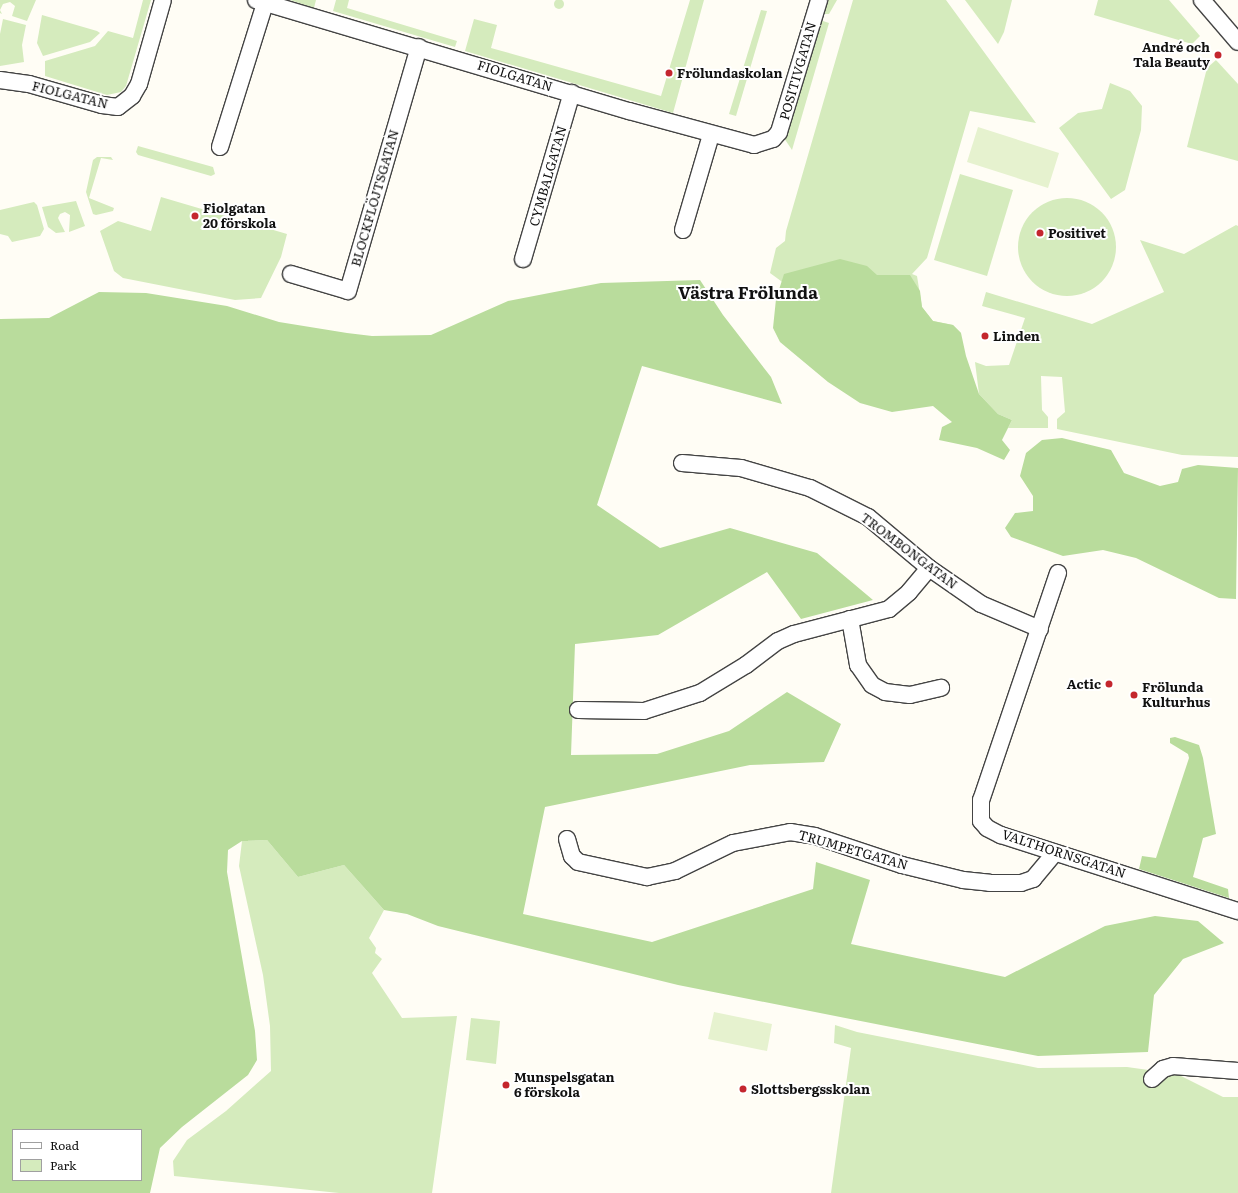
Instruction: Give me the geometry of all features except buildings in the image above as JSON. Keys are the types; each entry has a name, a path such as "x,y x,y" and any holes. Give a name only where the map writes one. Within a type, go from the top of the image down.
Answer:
{"street":[{"name":"FIOLGATAN","path":"0,80 29,84 102,105 118,107 125,103 139,84 163,0"},
{"name":"POSITIVGATAN","path":"773,139 779,132 785,117 819,0"},
{"path":"1202,0 1238,42"},
{"name":"FIOLGATAN","path":"261,1 711,135 754,145 773,139"},
{"path":"220,147 261,1"},
{"name":"BLOCKFLÖJTSGATAN","path":"291,274 348,291 419,47"},
{"name":"CYMBALGATAN","path":"523,259 572,93"},
{"path":"683,230 711,135"},
{"name":"TROMBONGATAN","path":"682,463 740,468 810,488 868,516 929,568 981,604 1040,629"},
{"path":"578,710 644,711 700,693 746,665 778,641 794,634 889,609 909,592 929,568"},
{"name":"VALTHORNSGATAN","path":"1058,573 986,786 979,812 981,821 987,828 1055,853 1238,911"},
{"path":"850,619 858,666 872,685 884,692 910,695 942,688"},
{"name":"TRUMPETGATAN","path":"567,839 572,856 578,862 647,877 675,871 733,843 790,832 815,836 902,865 963,880 990,883 1021,883 1033,879 1055,853"},
{"path":"1152,1079 1163,1069 1172,1066 1238,1071"}],"green space":[{"path":"557,-1 561,-1 563,0 563,8 557,9 554,6 554,2"},
{"path":"0,0 36,0 27,21 12,16 15,6 10,2 3,4 0,10"},
{"path":"143,0 151,0 126,86 121,92 107,95 45,76 45,61 95,46 108,31 133,38"},
{"path":"290,0 316,0 314,8"},
{"path":"336,0 349,0 347,8 457,41 455,47 333,11"},
{"path":"690,0 704,0 673,113 465,51 474,19 497,25 491,48 661,96"},
{"path":"825,0 837,0 829,14 821,14"},
{"path":"853,0 946,0 1036,123 970,111 927,258 912,274 917,276 922,307 933,321 953,325 961,333 807,300 770,273 776,248 785,241 786,231"},
{"path":"965,0 1012,0 1004,32 998,44"},
{"path":"1098,0 1169,0 1200,36 1192,44 1094,15"},
{"path":"761,10 767,11 736,116 729,114"},
{"path":"42,15 100,33 90,42 43,56 37,43"},
{"path":"3,19 26,25 22,45 24,62 0,66 0,34"},
{"path":"820,20 829,23 792,150 784,138"},
{"path":"1216,60 1238,84 1238,161 1187,147 1207,68"},
{"path":"1110,83 1130,91 1142,106 1141,130 1125,190 1111,199 1059,128 1078,113 1102,109"},
{"path":"978,127 1059,153 1048,188 967,162"},
{"path":"138,146 213,167 215,174 211,176 138,155 136,152"},
{"path":"97,157 111,157 113,160 101,158 89,198 114,208 113,211 96,215 93,214 86,192 93,160"},
{"path":"960,174 1013,190 987,276 934,260"},
{"path":"161,197 287,234 281,257 261,298 235,300 123,278 114,271 100,231 118,221 151,231"},
{"path":"1057,198 1077,198 1086,201 1102,212 1113,228 1116,237 1116,257 1113,266 1102,282 1086,293 1077,296 1057,296 1040,288 1032,282 1026,274 1018,257 1018,237 1026,220 1032,212 1040,206"},
{"path":"76,201 85,226 69,232 70,215 65,212 60,214 58,218 65,232 56,233 48,227 42,207"},
{"path":"34,202 37,205 44,229 40,236 12,242 8,236 0,234 0,210"},
{"path":"1236,225 1238,226 1238,457 1182,455 1057,429 1057,419 1065,412 1062,377 1041,376 1042,410 1048,417 1048,428 1008,428 1012,420 998,414 979,394 975,362 986,366 1009,365 1025,318 982,306 986,292 1092,324 1164,292 1140,240 1184,254"},
{"path":"840,259 867,266 877,275 910,275 920,291 922,307 933,321 953,325 961,333 966,356 979,394 998,414 1012,420 1002,440 1010,450 1004,460 977,448 939,440 942,427 952,422 933,406 892,412 860,403 828,382 780,342 773,328 776,299 784,274"},
{"path":"700,280 723,315 771,377 782,404 642,366 597,505 660,548 730,528 817,553 873,600 801,619 767,572 658,635 575,644 571,755 657,754 729,731 787,692 841,724 824,762 750,765 545,807 523,914 652,942 813,889 816,862 870,880 851,944 1005,977 1105,926 1155,916 1198,921 1224,943 1183,959 1154,995 1148,1052 1038,1056 678,985 438,926 407,914 384,910 344,865 298,877 267,840 242,841 228,850 227,872 255,1031 257,1060 248,1075 182,1127 160,1148 150,1193 0,1193 0,319 49,318 99,292 146,293 227,306 279,322 347,333 372,336 431,335 508,301 601,283"},
{"path":"1062,438 1111,450 1124,473 1160,486 1178,482 1182,469 1198,465 1238,468 1236,599 1219,598 1136,558 1103,550 1063,556 1011,537 1005,528 1015,513 1033,511 1033,496 1020,476 1026,453 1042,440"},
{"path":"1175,737 1199,745 1203,758 1216,834 1203,838 1193,877 1228,889 1229,898 1139,869 1142,856 1156,858 1189,758 1188,754 1170,743 1170,738"},
{"path":"267,840 298,877 344,865 384,910 369,938 376,948 375,953 382,959 372,973 402,1018 457,1016 432,1193 339,1193 174,1176 173,1161 187,1140 226,1111 271,1071 270,1026 263,975 239,866 242,841"},
{"path":"714,1012 772,1024 767,1051 708,1039"},
{"path":"471,1018 500,1021 496,1064 466,1060"},
{"path":"835,1025 857,1032 1038,1068 1127,1067 1177,1074 1223,1097 1238,1097 1238,1193 831,1193 851,1048 834,1043"}],"place":[{"name":"André och Tala Beauty","path":"1218,55"},
{"name":"Frölundaskolan","path":"669,73"},
{"name":"Fiolgatan 20 förskola","path":"195,216"},
{"name":"Positivet","path":"1040,233"},
{"name":"Linden","path":"985,336"},
{"name":"Actic","path":"1109,684"},
{"name":"Frölunda Kulturhus","path":"1134,695"},
{"name":"Munspelsgatan 6 förskola","path":"506,1085"},
{"name":"Slottsbergsskolan","path":"743,1089"}],"district":[{"name":"Västra Frölunda","path":"748,292"}]}
